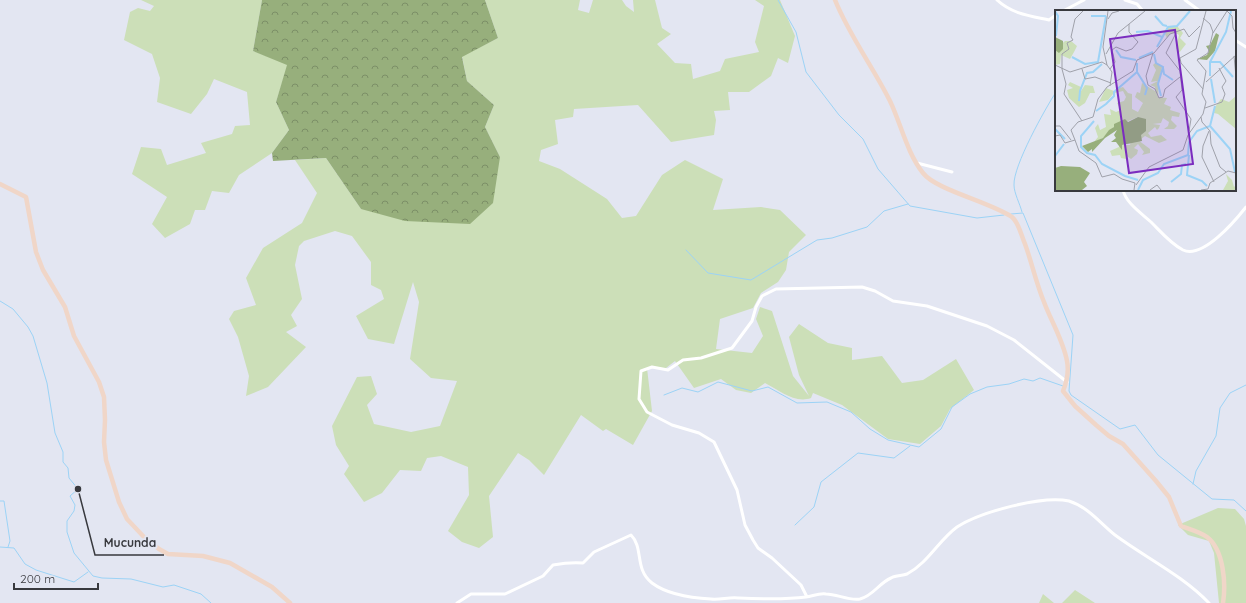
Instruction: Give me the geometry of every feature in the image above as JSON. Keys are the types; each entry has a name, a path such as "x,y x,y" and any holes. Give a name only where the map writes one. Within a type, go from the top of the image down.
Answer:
{"street":[{"path":"835,0 844,20 865,54 887,96 917,163 924,175 935,183 985,202 1016,221 1033,266 1043,301 1060,340 1067,361 1066,383 1063,390 1075,406 1096,425 1109,436 1124,444 1169,498 1181,526 1200,533 1212,542 1218,553 1221,565 1224,603"},
{"path":"997,0 1006,8 1031,17 1049,20 1055,16"},
{"path":"1064,10 1084,0"},
{"path":"1125,0 1137,4 1142,10"},
{"path":"1185,0 1199,10"},
{"path":"1236,41 1246,47"},
{"path":"917,163 952,172"},
{"path":"0,184 26,197 36,252 43,270 65,307 76,341 99,382 105,408 104,442 106,460 118,502 127,519 144,537 168,554 203,556 230,563 272,588 290,602"},
{"path":"1123,191 1127,199 1170,240 1184,251 1199,251 1221,234 1246,207"},
{"path":"807,597 801,585 772,558 758,548 752,540 745,525 737,490 714,442 699,433 672,425 647,412 639,399 641,371 652,367 668,370 683,360 701,358 732,348 752,321 762,296 776,289 862,287 875,291 893,301 927,306 987,326 1014,340 1066,383"},
{"path":"457,603 471,594 505,594 543,576 553,565 563,565 573,561 584,563 594,552 628,535 633,536 635,540 640,566 646,577 655,585 673,593 713,600 736,597 768,600 829,594 852,599 861,599 890,578 907,574 922,562 958,527 981,516 1035,501 1054,499 1068,501 1084,507 1116,536 1168,569 1209,603"}],"green space":[{"path":"141,0 262,0 253,51 288,64 276,102 289,130 272,153 239,175 229,193 212,191 205,210 195,210 190,224 165,238 152,224 167,197 132,174 141,147 161,149 167,165 206,153 201,143 232,134 235,126 250,125 247,92 214,79 207,94 191,114 157,102 160,78 152,54 124,40 130,12 138,8 150,11 154,6"},
{"path":"262,0 485,0 498,38 462,57 467,81 494,105 485,127 500,157 493,203 470,224 405,221 361,209 326,158 273,161 272,153 289,130 276,102 287,65 253,51"},
{"path":"485,0 580,0 578,10 589,13 593,0 622,0 626,6 634,12 633,0 655,0 662,28 671,34 657,44 675,63 691,64 693,79 720,71 725,59 759,52 755,42 764,6 755,0 780,0 795,36 788,63 778,58 771,76 749,92 728,92 730,110 714,111 716,120 714,135 671,142 638,105 574,109 573,117 555,120 558,144 541,150 539,161 560,169 607,199 622,218 636,216 662,175 685,160 723,179 713,210 761,207 780,210 806,235 789,252 786,270 778,282 761,293 753,308 720,319 716,349 752,353 763,336 756,319 760,307 772,311 793,376 809,396 799,375 789,337 799,324 828,343 852,348 852,360 882,356 902,383 923,380 956,359 974,390 950,409 941,426 920,444 888,439 842,405 813,393 811,398 793,398 765,383 751,393 736,390 721,379 694,388 675,361 666,368 647,368 652,411 633,445 606,429 603,431 581,415 544,475 529,460 518,453 489,496 493,537 479,548 462,542 448,531 469,495 468,467 441,456 427,458 421,471 400,470 382,493 364,502 344,474 349,466 336,445 332,426 357,377 371,376 377,394 367,405 374,424 411,432 440,426 457,381 431,378 410,359 419,302 413,282 394,344 368,339 356,316 384,299 381,290 371,285 371,262 352,236 335,231 304,241 299,246 295,265 302,299 291,315 297,326 286,332 306,347 268,387 246,396 249,376 238,337 229,319 234,311 256,305 246,278 263,248 302,223 317,193 295,160 326,158 361,209 500,157 485,127 494,105 467,81 462,56 498,38"},
{"path":"1218,508 1235,509 1244,519 1246,526 1246,603 1219,603 1214,553 1209,541 1188,535 1178,525"},
{"path":"1075,590 1095,603 1062,603"},
{"path":"1043,594 1054,603 1039,603"}],"waterway":[{"path":"778,0 796,32 806,72 839,115 863,139 878,169 910,206 977,218 1004,215"},
{"path":"1022,212 1014,188 1015,176 1030,138 1055,94"},
{"path":"686,250 708,273 751,280 817,240 832,238 867,227 884,211 908,204"},
{"path":"1011,214 1023,213 1073,335 1069,391 1071,395 1120,429 1135,425 1158,455 1212,499 1234,500 1246,511"},
{"path":"0,301 13,309 28,327 33,336 47,383 55,433 63,452 63,462 68,468 69,478 78,489 70,496 75,505 74,511 67,521 67,532 74,553 93,576 102,578 131,579 163,587 174,585 201,594 211,603"},
{"path":"664,395 682,388 698,392 718,382 752,391 768,387 797,403 827,402 851,412 870,429 888,440 919,447 941,429 952,407 970,394 987,387 1009,384 1024,379 1033,381 1040,378 1063,386"},
{"path":"1193,484 1196,471 1216,436 1220,408 1230,393 1246,385"},
{"path":"795,525 814,507 821,482 858,453 894,458 910,446"},
{"path":"0,501 4,501 10,541 8,547"},
{"path":"0,547 14,548 25,564 36,570 74,582 88,572"}],"place":[{"name":"Mucunda","path":"78,489"}]}
